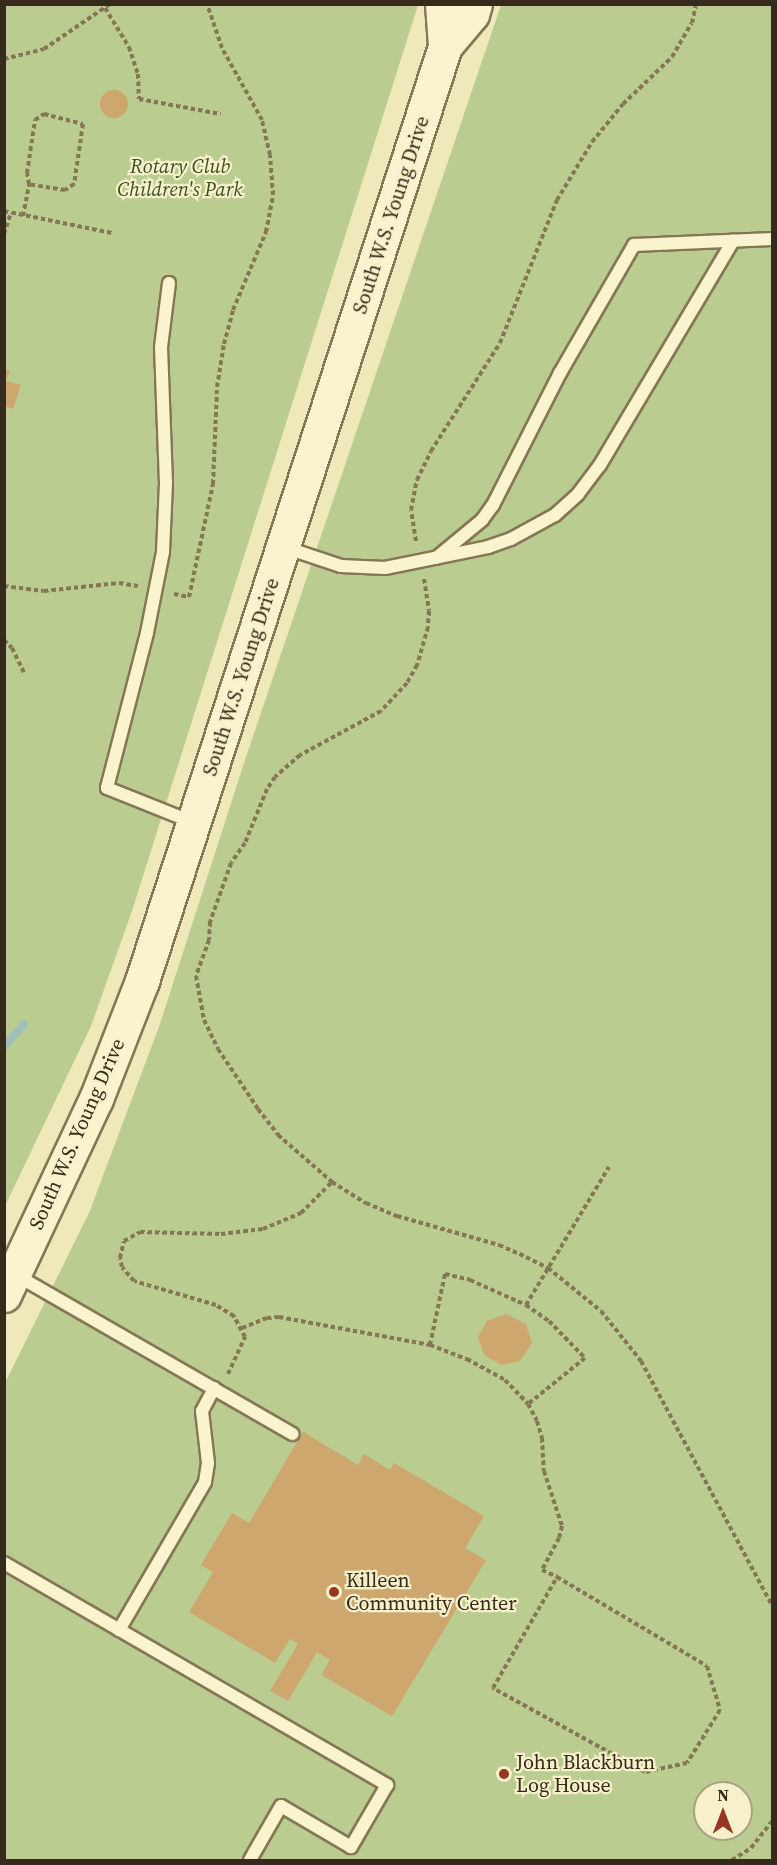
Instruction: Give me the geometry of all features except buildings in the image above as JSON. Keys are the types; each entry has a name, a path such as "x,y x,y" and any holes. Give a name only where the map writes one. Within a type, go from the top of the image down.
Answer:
{"main road":[{"name":"South W.S. Young Drive","path":"442,4 445,46"},
{"name":"South W.S. Young Drive","path":"10,1285 96,1099 119,1042 194,822 445,46 474,9"}],"lane":[{"path":"435,559 482,520 493,504 560,373 634,245 772,239"},
{"path":"283,546 341,566 363,568 403,565 511,539 555,515 578,494 600,465 733,241"},
{"path":"169,283 160,347 166,483 162,552 142,654 107,788 194,822"},
{"path":"10,1285 217,1389 292,1434"},
{"path":"119,1630 205,1482 208,1463 202,1411 217,1389"},
{"path":"4,1563 387,1785 351,1847 281,1806 250,1860"}],"path":[{"path":"4,59 44,49 74,31 110,4"},
{"path":"170,593 189,597 213,484 217,387 224,344 233,310 266,232 273,195 270,155 262,120 222,48 207,4"},
{"path":"418,548 411,510 417,480 431,452 500,343 557,200 592,142 624,105 672,57 692,23 696,4"},
{"path":"105,8 129,47 138,74 138,99 221,114"},
{"path":"23,216 29,184 27,173 38,116 44,114 81,121 84,127 74,184 70,189 29,184"},
{"path":"4,211 112,233"},
{"path":"4,234 11,213"},
{"path":"424,575 429,612 428,627 417,664 407,683 381,711 316,745 280,772 267,789 245,843 231,863 210,922 209,940 196,976 204,1020 234,1075 264,1118 278,1135 332,1182 366,1203 397,1216 499,1245 548,1268 601,1311 641,1361 772,1605"},
{"path":"4,586 44,591 119,583 142,587"},
{"path":"4,640 12,648 24,673"},
{"path":"526,1305 609,1167"},
{"path":"217,1389 242,1348 245,1337 242,1328 234,1316 216,1305 134,1281 126,1275 120,1258 124,1241 140,1232 221,1234 263,1229 301,1213 332,1182"},
{"path":"430,1345 445,1274 470,1280 526,1305 556,1327 585,1358 528,1404"},
{"path":"242,1328 267,1318 279,1317 430,1345 466,1359 506,1380 528,1404 537,1421 542,1438 544,1471 562,1526 559,1538 542,1570 557,1577 707,1666 720,1710 687,1764 645,1772 493,1688 557,1577"},
{"path":"732,1860 751,1848 772,1821"}],"green space":[{"name":"Rotary Club Children's Park","path":"5,5 418,5 132,911 91,1026 5,1206"},
{"path":"501,5 772,5 772,1860 5,1860 5,1383 89,1213 160,1024 244,763"}],"waterway":[{"path":"4,1047 24,1024"}],"place":[{"name":"Killeen Community Center","path":"334,1592"},
{"name":"John Blackburn Log House","path":"504,1774"}]}
